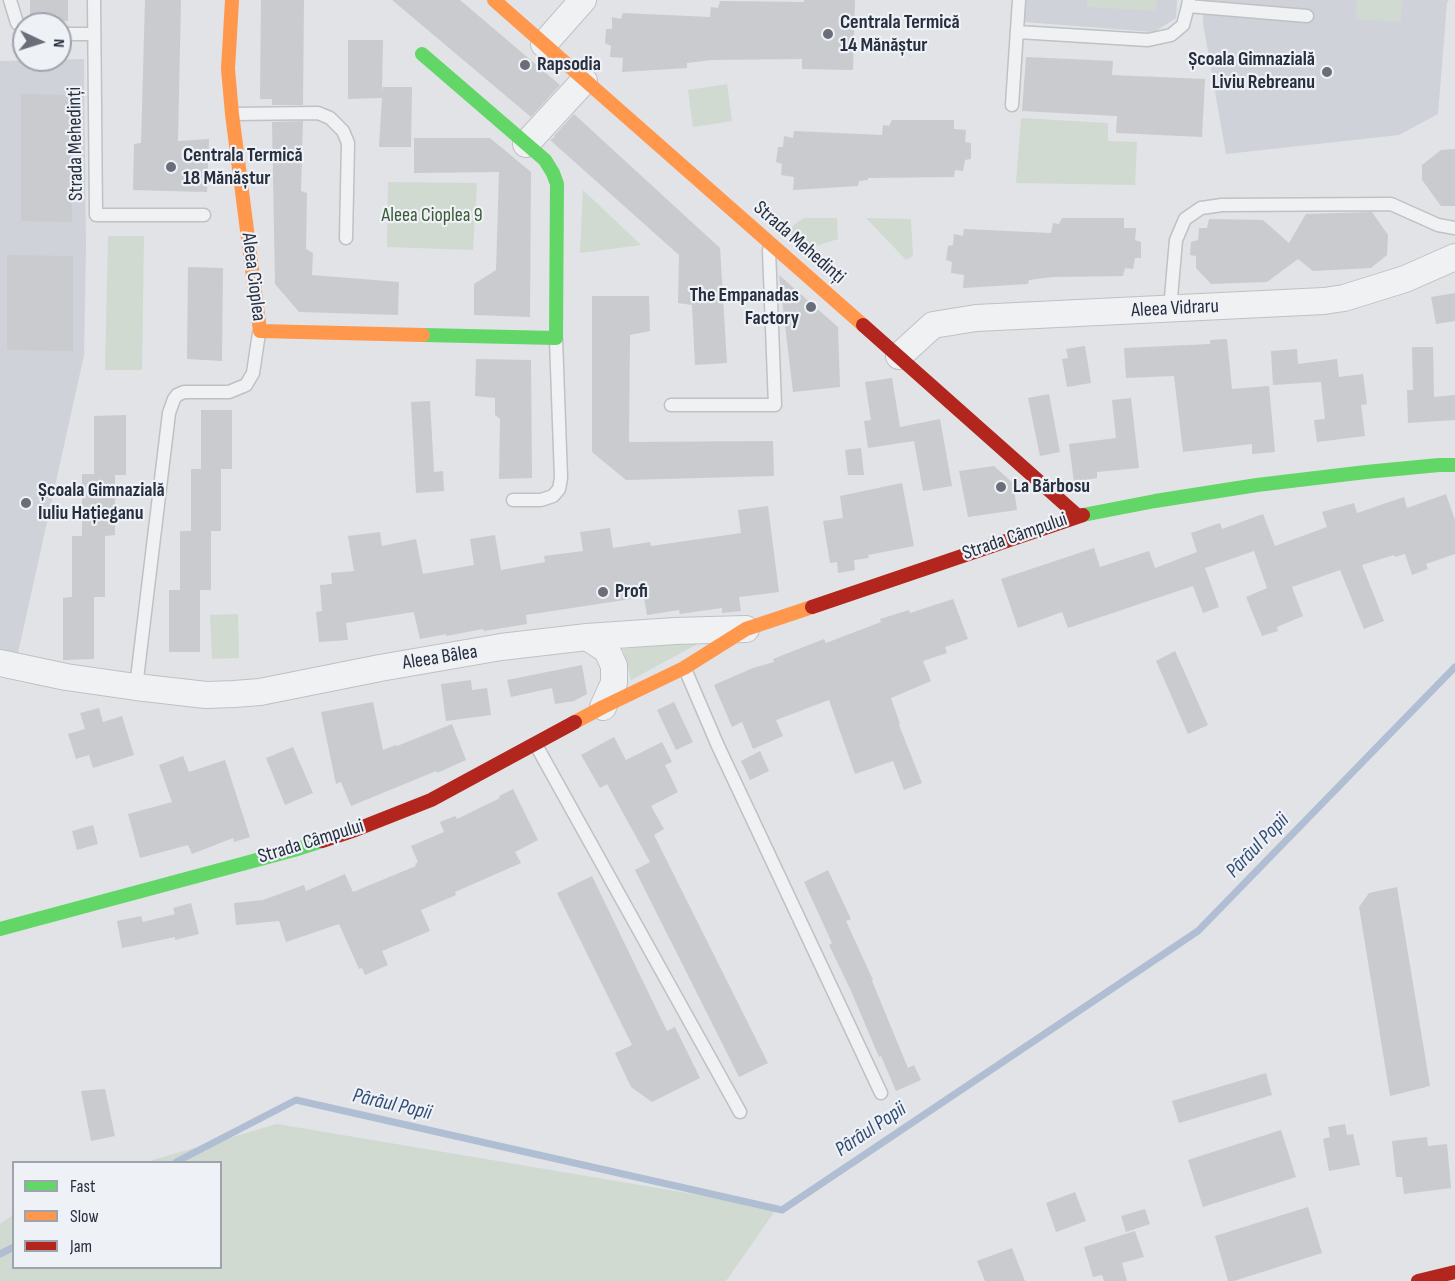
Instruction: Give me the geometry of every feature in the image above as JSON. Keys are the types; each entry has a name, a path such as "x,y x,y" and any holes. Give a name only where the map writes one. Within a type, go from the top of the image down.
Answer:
{"street":[{"name":"Aleea Cioplea","path":"232,0 228,69 231,114 260,331 556,338"},
{"name":"Strada Mehedinți","path":"494,0 1078,516"},
{"path":"544,44 583,0"},
{"path":"422,54 545,160 553,173 557,184 556,338"},
{"path":"526,144 584,81"},
{"name":"Aleea Vidraru","path":"899,356 933,325 976,318 1324,301 1344,298 1405,279 1455,256"},
{"name":"Strada Câmpului","path":"0,929 294,850 356,830 431,800 603,707 684,668 746,629 1078,516 1257,485 1387,470 1455,465"},
{"name":"Aleea Bâlea","path":"0,663 66,677 206,695 260,692 501,647 587,637 746,629"},
{"path":"587,637 607,650 614,666 614,683 603,707"},
{"path":"1418,1281 1455,1272"}],"lane":[{"name":"Strada Mehedinți","path":"94,0 96,215 204,214"},
{"path":"1012,105 1019,0"},
{"path":"1018,32 1148,40 1171,35 1183,25 1189,3 1307,16"},
{"path":"72,34 94,34"},
{"path":"231,114 318,113 330,118 343,131 348,143 346,238"},
{"path":"1170,309 1176,240 1185,219 1201,208 1222,205 1391,204 1438,225 1455,228"},
{"path":"671,405 774,405 769,242"},
{"path":"136,687 169,413 174,399 184,392 229,392 246,385 253,373 260,331"},
{"path":"513,500 542,500 553,496 559,489 561,478 556,338"},
{"path":"684,668 723,757 881,1093"},
{"path":"536,744 740,1112"}],"shaded area":[{"path":"1025,0 1177,0 1176,18 1154,32 1024,22"},
{"name":"Școala Gimnazială Liviu Rebreanu","path":"1204,0 1449,0 1438,114 1399,135 1226,154 1203,23"},
{"name":"Școala Gimnazială Iuliu Hațieganu","path":"72,59 84,59 86,246 84,355 18,653 0,650 0,61 12,61 12,72 72,72"}],"green space":[{"path":"1087,0 1157,0 1156,11 1087,7"},
{"path":"1357,0 1402,0 1401,22 1356,19"},
{"path":"727,84 732,121 693,127 688,90"},
{"path":"1021,118 1108,123 1108,141 1137,142 1135,185 1016,183"},
{"name":"Aleea Cioplea 9","path":"388,182 477,183 473,250 387,247"},
{"path":"583,190 641,245 580,253"},
{"path":"804,218 837,218 838,239 803,250 785,231"},
{"path":"866,218 911,219 913,256 906,260"},
{"path":"108,236 144,236 142,370 105,370"},
{"path":"238,614 239,658 212,659 210,615"},
{"path":"703,641 631,680 623,649"},
{"path":"277,1124 777,1208 726,1281 0,1281 0,1224 12,1216 12,1269 222,1269 222,1161 149,1161"}],"building":[{"path":"30,0 68,0 68,12 30,12"},
{"path":"145,0 181,0 178,141 209,139 207,192 133,190 134,144 141,143"},
{"path":"261,0 304,0 303,105 272,105 272,99 260,99"},
{"path":"392,0 460,0 560,85 531,117"},
{"path":"804,0 855,0 853,70 802,69 802,59 712,60 687,63 687,68 622,72 623,58 610,57 611,46 605,43 606,29 612,29 612,17 621,19 623,13 710,17 711,7 718,8 720,1 804,2"},
{"path":"348,40 383,40 382,92 383,87 412,87 411,147 379,147 382,98 348,99"},
{"path":"1026,57 1113,61 1112,75 1205,79 1202,137 1116,133 1117,116 1022,111"},
{"path":"21,94 72,95 72,222 21,221"},
{"path":"574,114 720,248 727,363 695,365 692,305 678,303 679,255 550,140"},
{"path":"892,120 954,120 954,129 966,130 965,142 971,143 971,159 965,160 963,171 955,170 954,177 868,178 868,180 859,181 858,186 793,190 794,177 781,175 782,164 776,162 778,147 783,147 784,136 793,138 794,131 882,135 883,125 889,126"},
{"path":"303,121 301,191 307,193 306,249 313,253 312,275 399,282 398,315 299,312 275,284 272,122"},
{"path":"414,138 490,138 531,172 530,317 474,315 474,284 496,270 499,172 414,173"},
{"path":"1455,149 1455,206 1441,206 1422,180 1422,165 1441,150"},
{"path":"1372,212 1388,235 1387,255 1371,268 1313,271 1298,259 1267,282 1211,284 1196,268 1196,256 1190,255 1191,242 1198,240 1199,228 1207,228 1209,219 1263,220 1289,243 1306,214"},
{"path":"1062,218 1124,218 1124,228 1136,228 1135,240 1141,242 1141,258 1135,258 1133,269 1125,268 1123,276 1053,277 1029,280 1028,284 963,288 964,275 951,273 952,262 946,260 948,246 953,245 954,234 963,236 964,229 1051,233 1053,223 1059,224"},
{"path":"7,255 73,256 73,351 7,350"},
{"path":"188,267 223,268 222,361 187,359"},
{"path":"779,275 838,327 840,387 793,392"},
{"path":"1455,293 1455,321 1436,324 1431,297"},
{"path":"592,296 649,296 650,331 630,335 629,442 773,441 774,476 626,480 592,452"},
{"path":"1227,339 1232,389 1269,386 1275,452 1252,454 1252,444 1183,452 1174,376 1126,378 1124,348 1210,344 1210,340"},
{"path":"1085,346 1091,383 1067,387 1062,359 1068,358 1066,349"},
{"path":"1412,347 1433,347 1434,397 1455,395 1455,420 1408,423 1407,390 1413,390"},
{"path":"1297,349 1298,364 1337,359 1339,377 1363,374 1367,404 1361,405 1365,436 1317,442 1314,420 1325,419 1321,382 1273,385 1271,351"},
{"path":"476,359 531,360 532,478 499,479 500,419 495,415 495,398 475,396"},
{"path":"892,378 900,427 940,419 952,486 923,491 914,441 868,448 864,421 871,420 865,382"},
{"path":"1049,394 1060,452 1040,456 1028,398"},
{"path":"1131,398 1139,468 1097,472 1097,478 1074,482 1069,444 1116,438 1112,400"},
{"path":"430,401 434,472 443,471 444,491 416,493 411,402"},
{"path":"201,410 232,410 232,469 221,469 221,531 211,531 211,590 200,590 200,652 169,652 169,590 180,590 180,531 191,531 191,469 201,469"},
{"path":"126,415 126,475 115,475 115,535 105,536 105,597 94,597 94,659 63,660 63,598 72,597 72,536 82,536 82,474 94,474 94,416"},
{"path":"861,448 864,475 848,475 845,450"},
{"path":"994,466 1013,483 1017,510 968,517 959,471"},
{"path":"902,483 914,546 868,555 869,558 854,560 855,570 838,573 837,562 830,563 823,521 843,518 840,496"},
{"path":"1446,494 1455,520 1455,554 1426,564 1428,569 1412,575 1405,554 1362,565 1384,621 1364,629 1340,570 1292,587 1303,616 1277,627 1278,631 1262,636 1246,597 1267,588 1254,551 1205,568 1219,607 1203,613 1193,586 1068,628 1062,612 1018,628 1001,579 1094,548 1100,567 1149,551 1155,568 1197,552 1191,533 1220,523 1222,529 1263,514 1275,546 1327,527 1322,512 1354,503 1357,513 1404,497 1407,508"},
{"path":"768,506 779,592 739,597 741,611 722,613 722,608 680,614 679,610 647,615 644,597 526,615 527,624 420,639 413,612 346,623 348,640 319,642 316,612 322,611 320,585 332,584 331,573 354,571 348,536 380,532 382,546 416,539 423,574 474,565 470,539 495,535 501,570 545,562 544,556 583,551 580,532 610,528 613,548 650,542 651,546 741,533 738,510"},
{"path":"953,599 968,639 945,647 947,653 923,661 931,681 891,698 922,783 904,790 893,761 855,774 829,700 776,720 783,736 753,749 742,722 732,727 714,685 753,668 774,662 773,659 824,639 826,643 881,622 880,619 909,610 910,613"},
{"path":"1175,651 1208,725 1188,734 1156,661"},
{"path":"582,665 587,694 574,701 555,704 552,688 511,697 507,680"},
{"path":"471,680 472,690 487,688 491,715 446,721 441,684"},
{"path":"373,702 383,750 452,724 466,760 351,806 341,782 336,784 321,712"},
{"path":"674,702 693,742 676,750 657,710"},
{"path":"99,708 103,722 122,716 134,755 93,768 89,755 76,759 68,734 85,729 80,713"},
{"path":"614,737 626,760 662,742 672,762 665,765 678,792 651,806 664,829 654,835 768,1063 739,1077 635,870 650,862 607,784 600,788 581,755"},
{"path":"293,747 313,793 285,805 266,758"},
{"path":"760,751 769,771 750,780 741,761"},
{"path":"183,756 189,772 225,760 250,837 234,842 233,838 192,854 188,845 140,858 128,814 172,802 159,765"},
{"path":"513,789 538,840 515,852 521,863 455,892 456,895 421,910 430,931 382,951 388,965 365,975 362,968 359,969 339,924 286,942 279,921 236,925 234,903 263,900 304,885 306,891 345,874 353,892 416,866 418,862 411,846 444,832 440,822 455,816 457,819"},
{"path":"93,825 98,844 77,850 72,831"},
{"path":"828,870 851,919 846,921 873,980 908,1068 914,1065 921,1080 896,1091 829,945 832,943 804,882"},
{"path":"592,876 667,1031 675,1027 700,1078 652,1102 631,1087 615,1053 632,1045 557,893"},
{"path":"1397,887 1430,1086 1390,1096 1359,907 1369,893"},
{"path":"191,903 199,934 122,948 117,921 141,916 143,922 175,914 173,908"},
{"path":"1266,1073 1272,1095 1179,1123 1172,1101"},
{"path":"105,1089 115,1136 91,1141 81,1091"},
{"path":"1345,1124 1347,1135 1353,1134 1360,1165 1329,1171 1323,1139 1330,1137 1328,1127"},
{"path":"1281,1130 1296,1177 1203,1207 1188,1160"},
{"path":"1427,1137 1428,1146 1447,1144 1451,1188 1404,1194 1402,1177 1396,1177 1392,1141"},
{"path":"1075,1192 1086,1221 1056,1232 1046,1203"},
{"path":"1308,1207 1322,1253 1228,1281 1215,1236"},
{"path":"1145,1209 1150,1224 1126,1232 1121,1216"},
{"path":"1135,1231 1144,1257 1122,1263 1127,1281 1104,1281 1102,1275 1093,1277 1084,1247"},
{"path":"1012,1248 1025,1281 985,1281 977,1261"}],"waterway":[{"name":"Pârâul Popii","path":"178,1161 296,1100 782,1210 1198,931 1455,667"},
{"name":"Pârâul Popii","path":"0,1254 12,1248"}],"traffic: fast":[{"path":"422,54 545,160 557,184 556,338 423,335"},
{"path":"1083,515 1257,485 1366,472 1455,465"},
{"path":"0,929 322,841"}],"traffic: slow":[{"path":"232,0 228,69 260,331 423,335"},
{"path":"494,0 863,325"},
{"path":"575,722 684,668 746,629 812,607"}],"traffic: jam":[{"path":"863,325 1078,516"},
{"path":"812,607 1083,515"},
{"path":"322,841 431,800 575,722"},
{"path":"1418,1281 1455,1272"}],"place":[{"name":"Centrala Termică 14 Mănăștur","path":"828,34"},
{"name":"Rapsodia","path":"525,65"},
{"name":"Școala Gimnazială Liviu Rebreanu","path":"1327,72"},
{"name":"Centrala Termică 18 Mănăștur","path":"171,167"},
{"name":"The Empanadas Factory","path":"811,307"},
{"name":"La Bărbosu","path":"1001,487"},
{"name":"Școala Gimnazială Iuliu Hațieganu","path":"26,503"},
{"name":"Profi","path":"603,592"}]}
